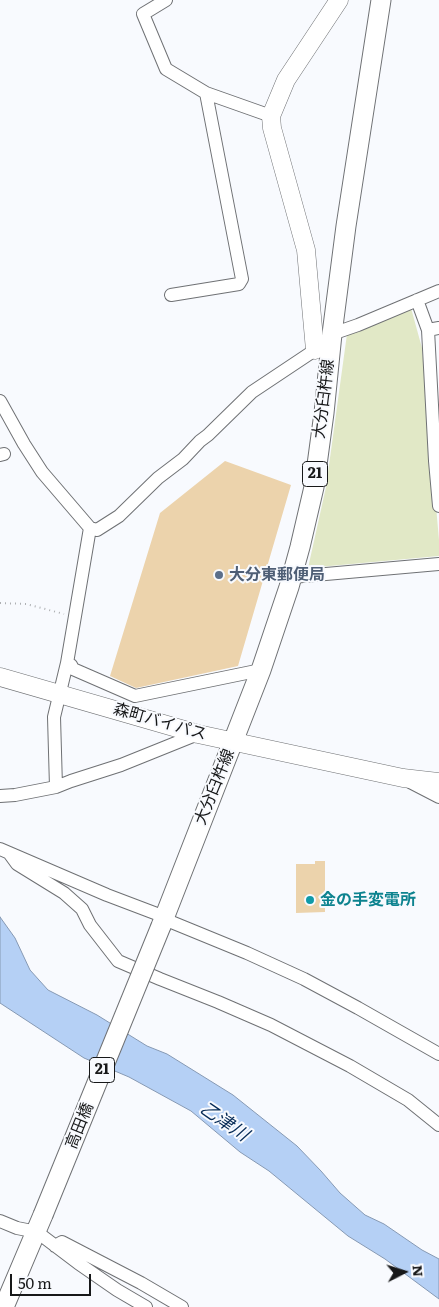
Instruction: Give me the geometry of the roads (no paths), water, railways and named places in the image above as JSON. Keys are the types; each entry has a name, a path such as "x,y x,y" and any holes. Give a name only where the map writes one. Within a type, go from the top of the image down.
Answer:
{"main road":[{"path":"315,350 306,250 270,116 286,80 339,0"},
{"name":"大分臼杵線","path":"163,921 261,670 300,548 314,487 346,226 381,0"},
{"name":"森町バイパス","path":"0,677 198,734 403,778 439,782"},
{"name":"高田橋","path":"40,1224 163,921"},
{"name":"21","path":"4,1307 40,1224"}],"street":[{"path":"166,0 142,14 166,69 206,93 270,116"},
{"path":"171,295 239,284 242,280 206,93"},
{"path":"0,401 42,472 90,528 97,530 119,516 158,478 183,459 252,392 315,350 332,334 439,291"},
{"path":"418,300 433,329 435,461 439,506"},
{"path":"56,786 54,717 67,663 90,528"},
{"path":"292,577 439,564"},
{"path":"67,663 74,669 135,696 261,670"},
{"path":"0,796 15,795 56,786 121,765 198,734"},
{"path":"403,778 439,797"},
{"path":"5,851 163,921 247,953 304,979 439,1054"},
{"path":"5,851 17,864 64,893 82,909 90,925 118,961 271,1025 350,1066 408,1100 439,1125"},
{"path":"0,1221 17,1228 40,1224 55,1246 117,1290 146,1307"},
{"path":"55,1246 62,1242 141,1282 182,1307"}],"water":[{"name":"乙津川","path":"0,917 15,938 30,970 48,990 97,1015 147,1046 167,1054 233,1095 297,1146 340,1193 365,1215 384,1224 422,1250 439,1259 439,1299 385,1259 348,1236 269,1171 240,1152 191,1111 129,1077 84,1058 0,1003"}],"place":[{"name":"大分東郵便局","path":"219,575"},
{"name":"金の手変電所","path":"310,900"}]}
